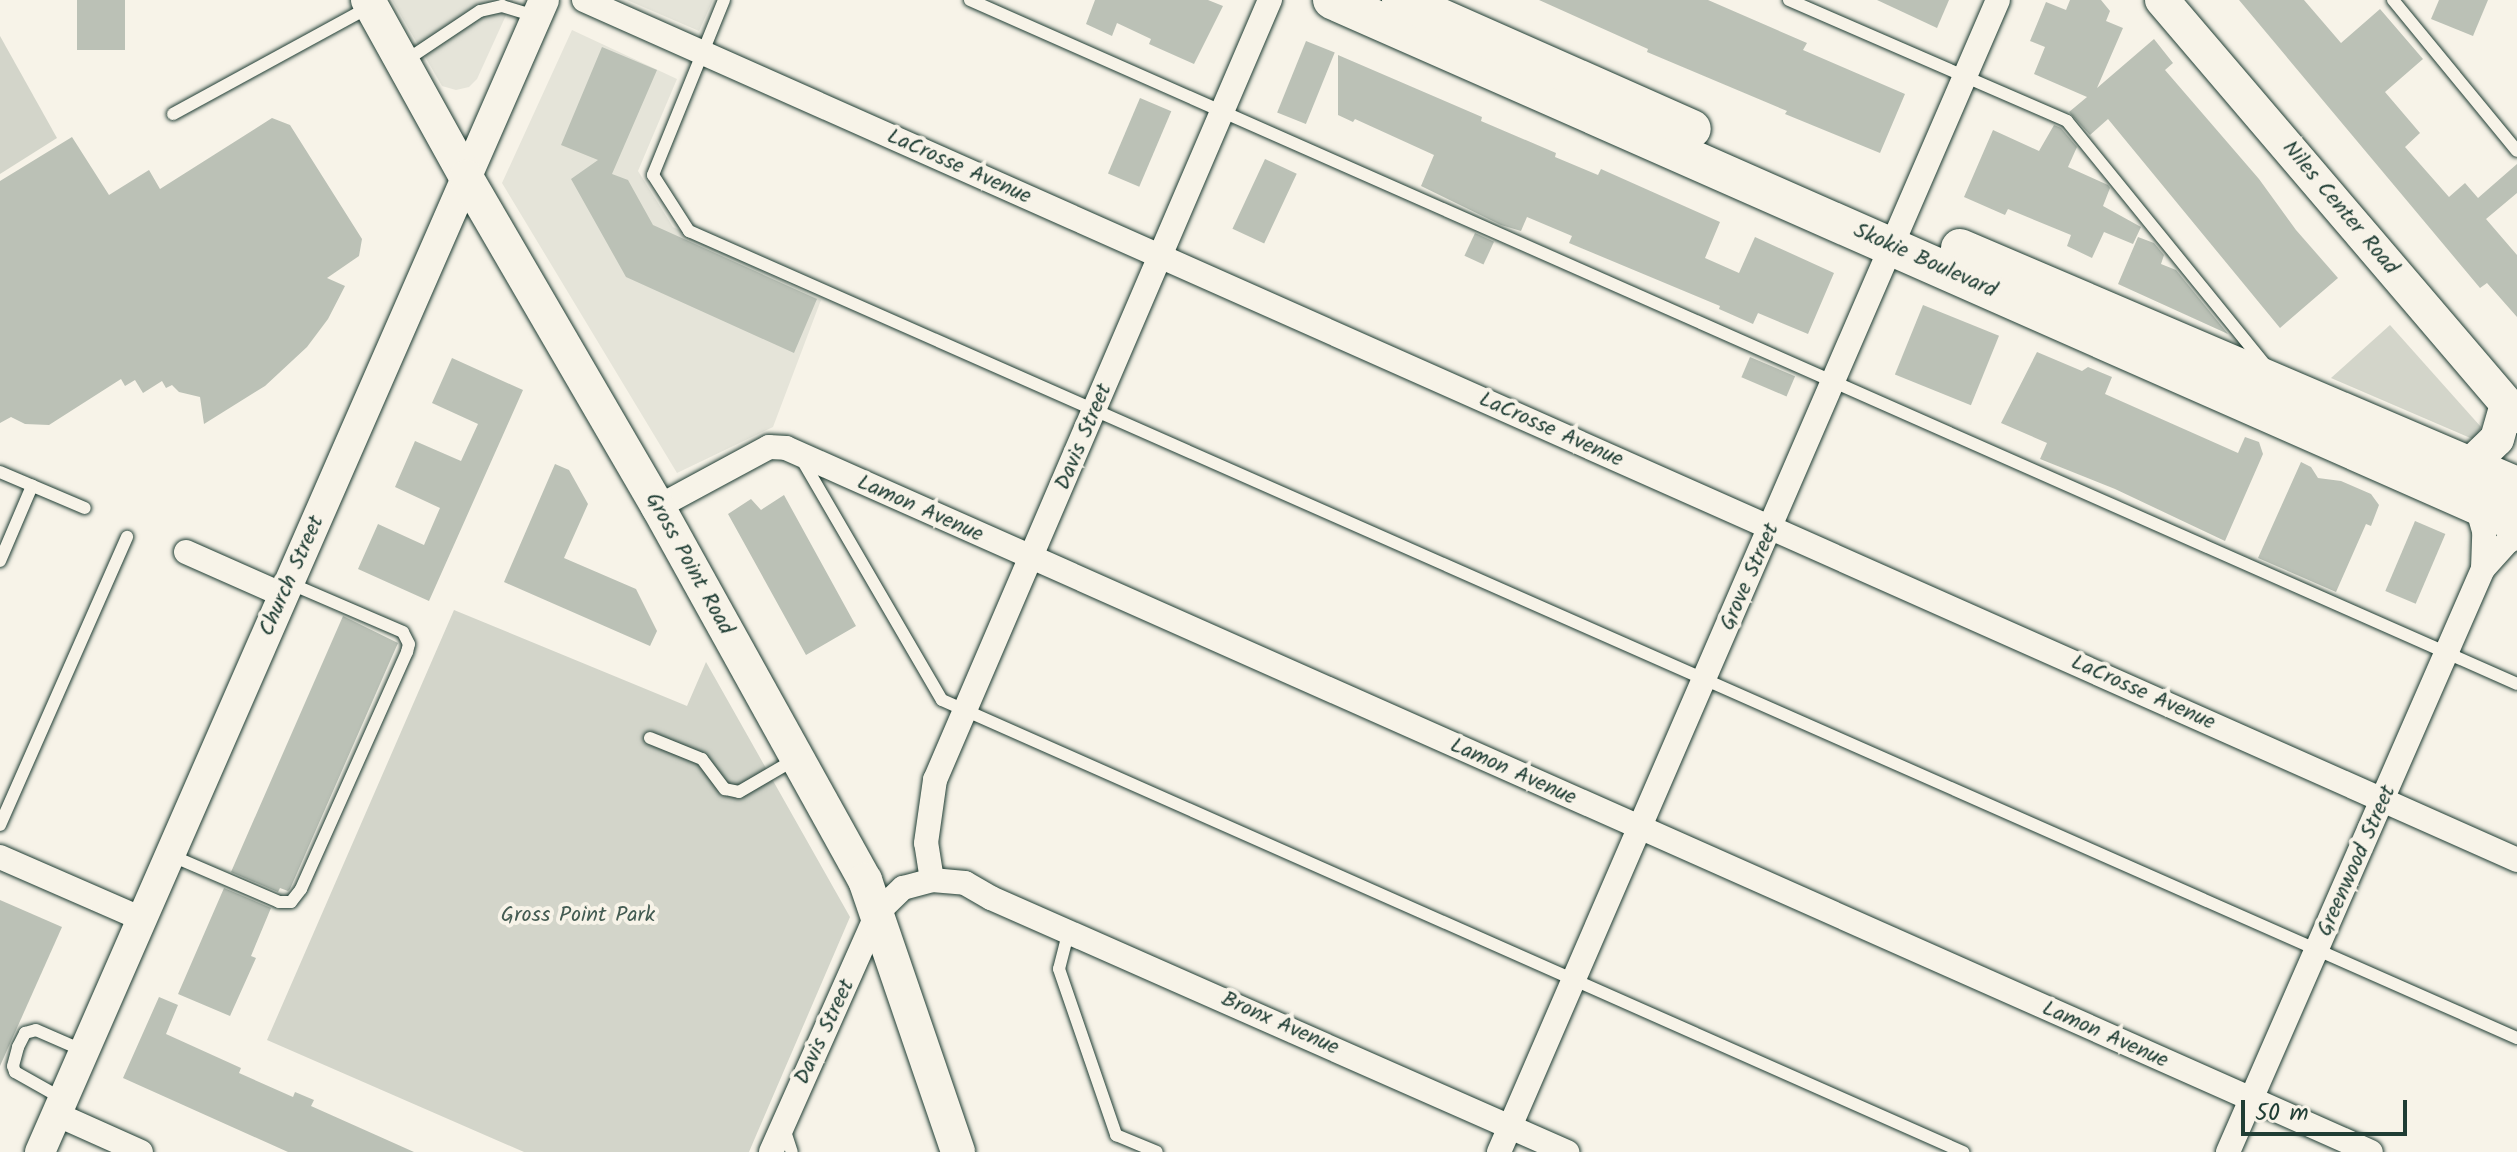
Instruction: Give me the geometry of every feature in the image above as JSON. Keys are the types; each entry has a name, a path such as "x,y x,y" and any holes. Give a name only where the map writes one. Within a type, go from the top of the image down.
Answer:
{"main road":[{"name":"Skokie Boulevard","path":"1332,0 1898,235 2283,388 2517,486"},
{"name":"Skokie Boulevard","path":"1401,0 2517,523"},
{"name":"Niles Center Road","path":"2162,0 2514,407"},
{"name":"Gross Point Road","path":"370,3 466,177 658,507 865,880 958,1152"},
{"path":"2470,465 2497,439 2514,407"}],"street":[{"name":"LaCrosse Avenue","path":"584,0 2517,860"},
{"name":"Davis Street","path":"932,880 926,843 935,780 1270,0"},
{"name":"Grove Street","path":"1499,1152 1642,829 1998,0"},
{"name":"Church Street","path":"40,1152 540,8"},
{"name":"Lamon Avenue","path":"658,507 769,447 799,455 2371,1152"},
{"name":"Greenwood Street","path":"2477,506 2484,531 2483,569"},
{"name":"Greenwood Street","path":"2228,1152 2449,653 2483,569 2507,542 2517,537"},
{"path":"186,552 286,589"},
{"path":"0,857 142,919"},
{"path":"878,912 903,888 932,880"},
{"name":"Bronx Avenue","path":"932,880 965,883 991,898 1567,1152"},
{"name":"Bronx Avenue","path":"878,912 935,895 991,898"},
{"name":"Davis Street","path":"771,1152 878,912"},
{"path":"60,1106 141,1152"}],"lane":[{"path":"724,0 653,175 689,231 2517,1038"},
{"path":"970,0 2517,684"},
{"path":"1789,0 2067,121 2283,388"},
{"path":"2393,0 2517,151"},
{"path":"173,114 370,3"},
{"path":"403,62 480,11 502,6 540,8"},
{"path":"799,455 942,700 1963,1152"},
{"path":"0,472 85,508"},
{"path":"0,561 32,486"},
{"path":"0,825 127,537"},
{"path":"170,855 279,902 291,902 301,889 407,652 409,644 403,632 286,589"},
{"path":"650,738 702,759 725,789 739,792 797,758"},
{"path":"1069,930 1059,969 1116,1135 1125,1146 1157,1152"},
{"path":"60,1106 15,1072 13,1066 18,1047 25,1033 36,1030 84,1051"},
{"path":"783,1125 792,1152"}],"shaded area":[{"path":"392,0 513,0 477,79 469,87 456,90 442,86"},
{"path":"627,0 713,0 699,31"},
{"path":"572,30 677,79 638,171 673,227 821,300 773,427 677,473 502,183"}],"green space":[{"path":"0,36 57,138 0,174"},
{"path":"2390,325 2481,427 2475,440 2331,378"},
{"name":"Gross Point Park","path":"454,610 687,706 706,662 850,917 749,1152 524,1152 267,1040"}],"building":[{"path":"77,0 125,0 125,50 77,50"},
{"path":"1095,0 1208,0 1223,6 1194,64 1149,44 1151,39 1117,23 1112,36 1086,24"},
{"path":"1539,0 1708,0 1807,43 1803,50 1905,94 1880,153 1785,114 1787,111 1647,52 1648,49"},
{"path":"1877,0 1949,0 1937,28"},
{"path":"2070,0 2101,0 2110,11 2106,21 2123,28 2097,88 2154,39 2173,63 2165,70 2259,179 2296,230 2338,278 2280,328 2108,119 2090,135 2069,112 2087,97 2034,74 2045,47 2030,41 2046,2 2066,10"},
{"path":"2239,0 2304,0 2341,43 2380,9 2423,59 2385,92 2420,133 2405,147 2449,197 2465,183 2478,198 2517,164 2517,193 2486,219 2517,255 2517,317 2487,283 2480,288"},
{"path":"2439,0 2488,0 2473,36 2431,19"},
{"path":"1306,41 1335,53 1306,124 1277,112"},
{"path":"602,47 657,70 612,174 628,180 653,225 817,299 794,353 626,277 571,179 598,160 561,145"},
{"path":"1338,55 1482,117 1481,121 1556,153 1555,157 1598,175 1601,169 1720,222 1705,258 1739,273 1755,237 1834,273 1808,334 1758,313 1753,324 1719,309 1720,306 1569,243 1572,236 1527,217 1521,231 1501,225 1421,186 1434,155 1355,119 1353,122 1338,115"},
{"path":"1140,98 1171,111 1139,187 1108,173"},
{"path":"272,118 290,125 362,239 359,256 327,278 345,286 328,319 307,347 265,386 204,424 200,397 179,392 172,385 166,388 162,381 143,393 135,380 125,386 121,379 49,425 25,424 11,417 0,423 0,181 72,137 109,195 149,170 160,189"},
{"path":"2054,125 2061,128 2077,147 2068,167 2108,185 2110,188 2103,206 2141,227 2133,244 2104,232 2092,258 2067,246 2071,235 2008,209 2005,215 1964,197 1993,130 2039,151"},
{"path":"1265,159 1297,174 1264,244 1232,229"},
{"path":"1475,233 1494,242 1483,265 1464,256"},
{"path":"2138,237 2154,243 2164,255 2161,264 2176,270 2228,334 2118,284"},
{"path":"1923,305 1999,336 1971,405 1895,375"},
{"path":"2037,352 2082,371 2088,367 2112,377 2105,394 2238,453 2245,437 2259,442 2263,454 2225,541 2115,489 2040,459 2047,443 2001,423"},
{"path":"1750,357 1795,376 1787,396 1741,377"},
{"path":"452,358 523,390 429,601 358,569 378,524 424,545 440,508 395,487 415,441 461,461 478,424 432,403"},
{"path":"2301,462 2311,467 2318,478 2341,481 2371,494 2379,505 2371,526 2366,524 2336,592 2258,558"},
{"path":"555,464 569,470 588,504 564,558 636,589 657,631 650,646 504,582"},
{"path":"784,495 856,626 806,655 728,514 751,499 761,510"},
{"path":"2415,521 2445,534 2416,604 2385,591"},
{"path":"343,616 398,643 290,889 280,888 278,892 231,872"},
{"path":"224,888 271,908 251,956 256,958 230,1016 178,994"},
{"path":"0,900 62,927 0,1066"},
{"path":"159,997 178,1005 166,1034 241,1068 239,1073 293,1097 295,1092 314,1100 311,1106 414,1152 288,1152 123,1078"}]}
